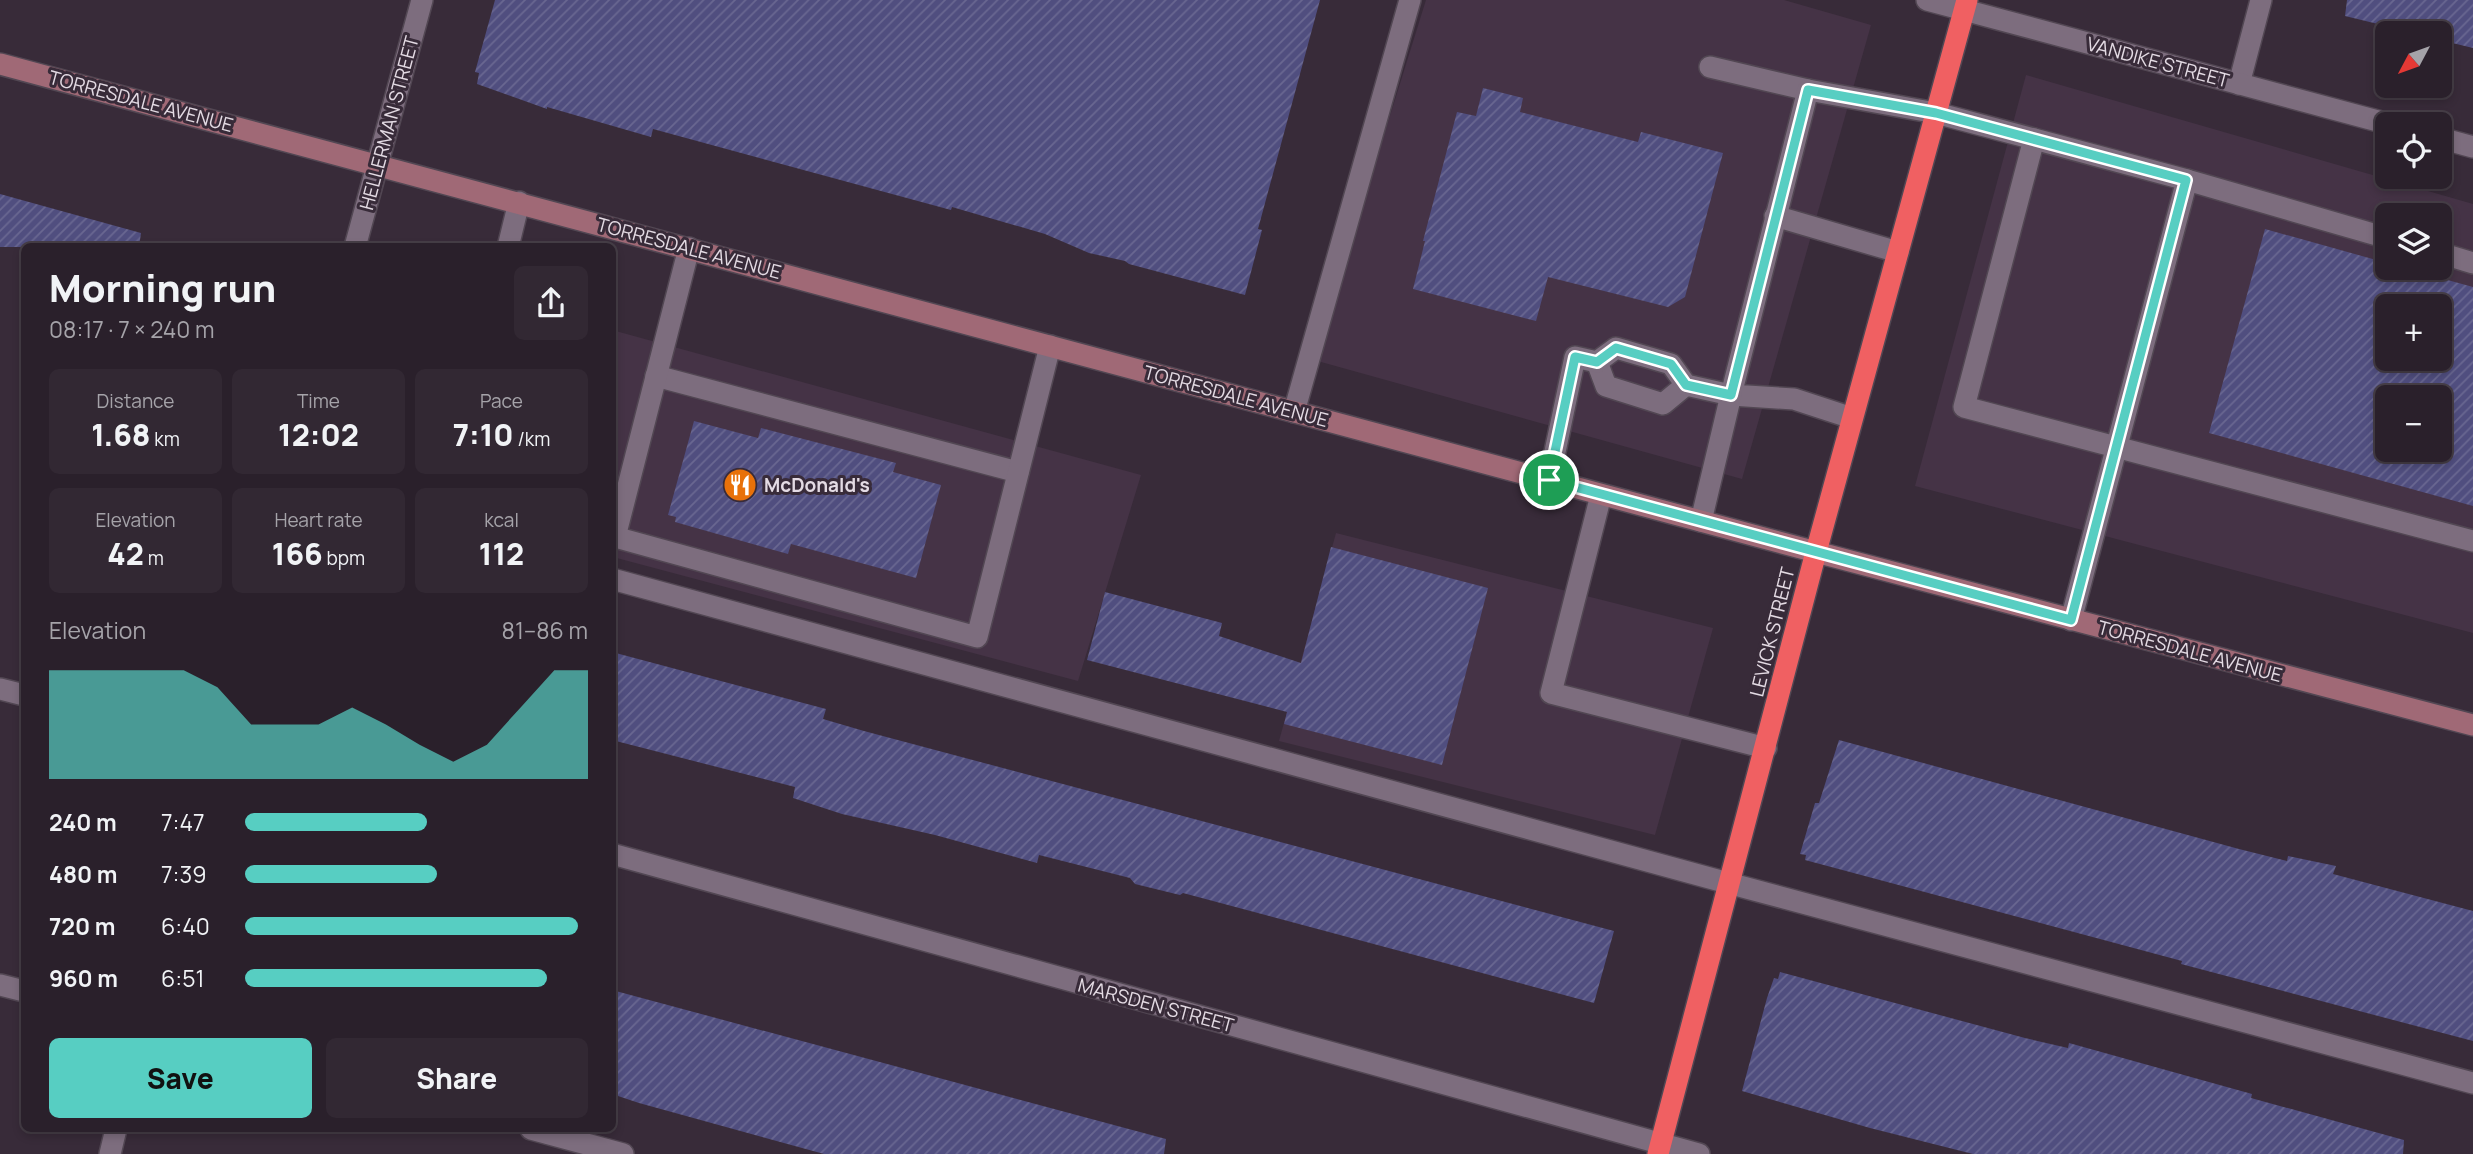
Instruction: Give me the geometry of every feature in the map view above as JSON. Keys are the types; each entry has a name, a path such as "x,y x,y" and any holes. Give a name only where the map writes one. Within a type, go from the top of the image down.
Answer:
{"highway":[{"name":"LEVICK STREET","path":"1659,1149 1816,552 1966,5"}],"street":[{"name":"HELLERMAN STREET","path":"356,243 422,0"},
{"path":"1294,412 1409,0"},
{"name":"VANDIKE STREET","path":"1927,0 1966,5 2375,120"},
{"path":"2239,84 2261,0"},
{"name":"TORRESDALE AVENUE","path":"0,64 1601,495 2473,725"},
{"path":"1710,68 1808,90 1936,113 2186,180 2375,235"},
{"path":"1701,521 1808,90"},
{"path":"2034,139 1964,407 2473,541"},
{"path":"2452,141 2473,147"},
{"path":"2071,620 2186,180"},
{"path":"509,243 519,202"},
{"path":"1776,216 1898,252"},
{"path":"616,528 689,248"},
{"path":"2452,257 2473,263"},
{"path":"616,537 977,637 1050,346"},
{"path":"1549,480 1575,357 1597,362 1616,348 1671,364 1686,385 1731,395 1794,399 1852,418"},
{"path":"1597,362 1606,386 1663,404 1686,385"},
{"path":"656,376 1018,472"},
{"path":"1601,495 1551,693 1766,748"},
{"path":"616,580 2473,1083"},
{"path":"0,689 21,694"},
{"name":"MARSDEN STREET","path":"616,855 1659,1149 1699,1154"},
{"path":"0,985 21,990"},
{"path":"110,1154 115,1132"},
{"path":"542,1132 623,1154"}],"shaded area":[{"path":"1426,0 1784,0 1871,25 1742,479 1314,360"},
{"path":"2026,75 2375,176 2375,189 2421,189 2473,204 2473,633 1915,486"},
{"path":"616,331 1141,475 1078,681 616,558"},
{"path":"1336,533 1713,628 1655,835 1279,741"}],"building":[{"path":"495,0 1320,0 1258,229 1262,230 1245,295 1089,253 1045,234 952,207 951,210 653,129 651,137 547,109 477,84 479,73 475,72"},
{"path":"2347,0 2473,0 2473,48 2452,43 2452,21 2375,21 2375,23 2345,16"},
{"path":"1483,88 1523,98 1520,112 1638,142 1641,132 1723,153 1685,297 1668,307 1548,277 1536,321 1413,289 1457,112 1476,116"},
{"path":"0,194 141,233 140,243 21,243 21,247 0,247"},
{"path":"2265,229 2375,260 2375,280 2448,280 2473,287 2473,506 2209,433"},
{"path":"694,421 758,438 761,428 896,463 893,472 941,485 916,578 791,544 788,554 675,522 676,517 668,515"},
{"path":"1331,547 1488,588 1442,765 1284,724 1287,712 1087,660 1105,592 1222,623 1219,636 1301,663"},
{"path":"616,653 826,709 823,719 864,731 1614,931 1594,1003 1183,893 1180,895 1135,884 1130,878 1039,855 1037,863 935,835 842,814 793,798 795,787 616,741"},
{"path":"1839,740 2239,849 2287,861 2288,856 2336,866 2333,874 2473,911 2473,1041 1805,860 1806,855 1800,854 1815,803 1819,803"},
{"path":"1780,972 2025,1038 2068,1048 2069,1043 2252,1094 2251,1098 2404,1140 2403,1154 1973,1154 1742,1091 1767,998 1774,978 1778,979"},
{"path":"616,991 1166,1139 1164,1154 824,1154 616,1095"}],"place":[{"name":"McDonald's","path":"740,485"}],"route":[{"path":"1808,90 1936,113 2186,180 2071,620 1549,480 1575,357 1597,362 1616,348 1671,364 1686,385 1731,395 1808,90"}]}
